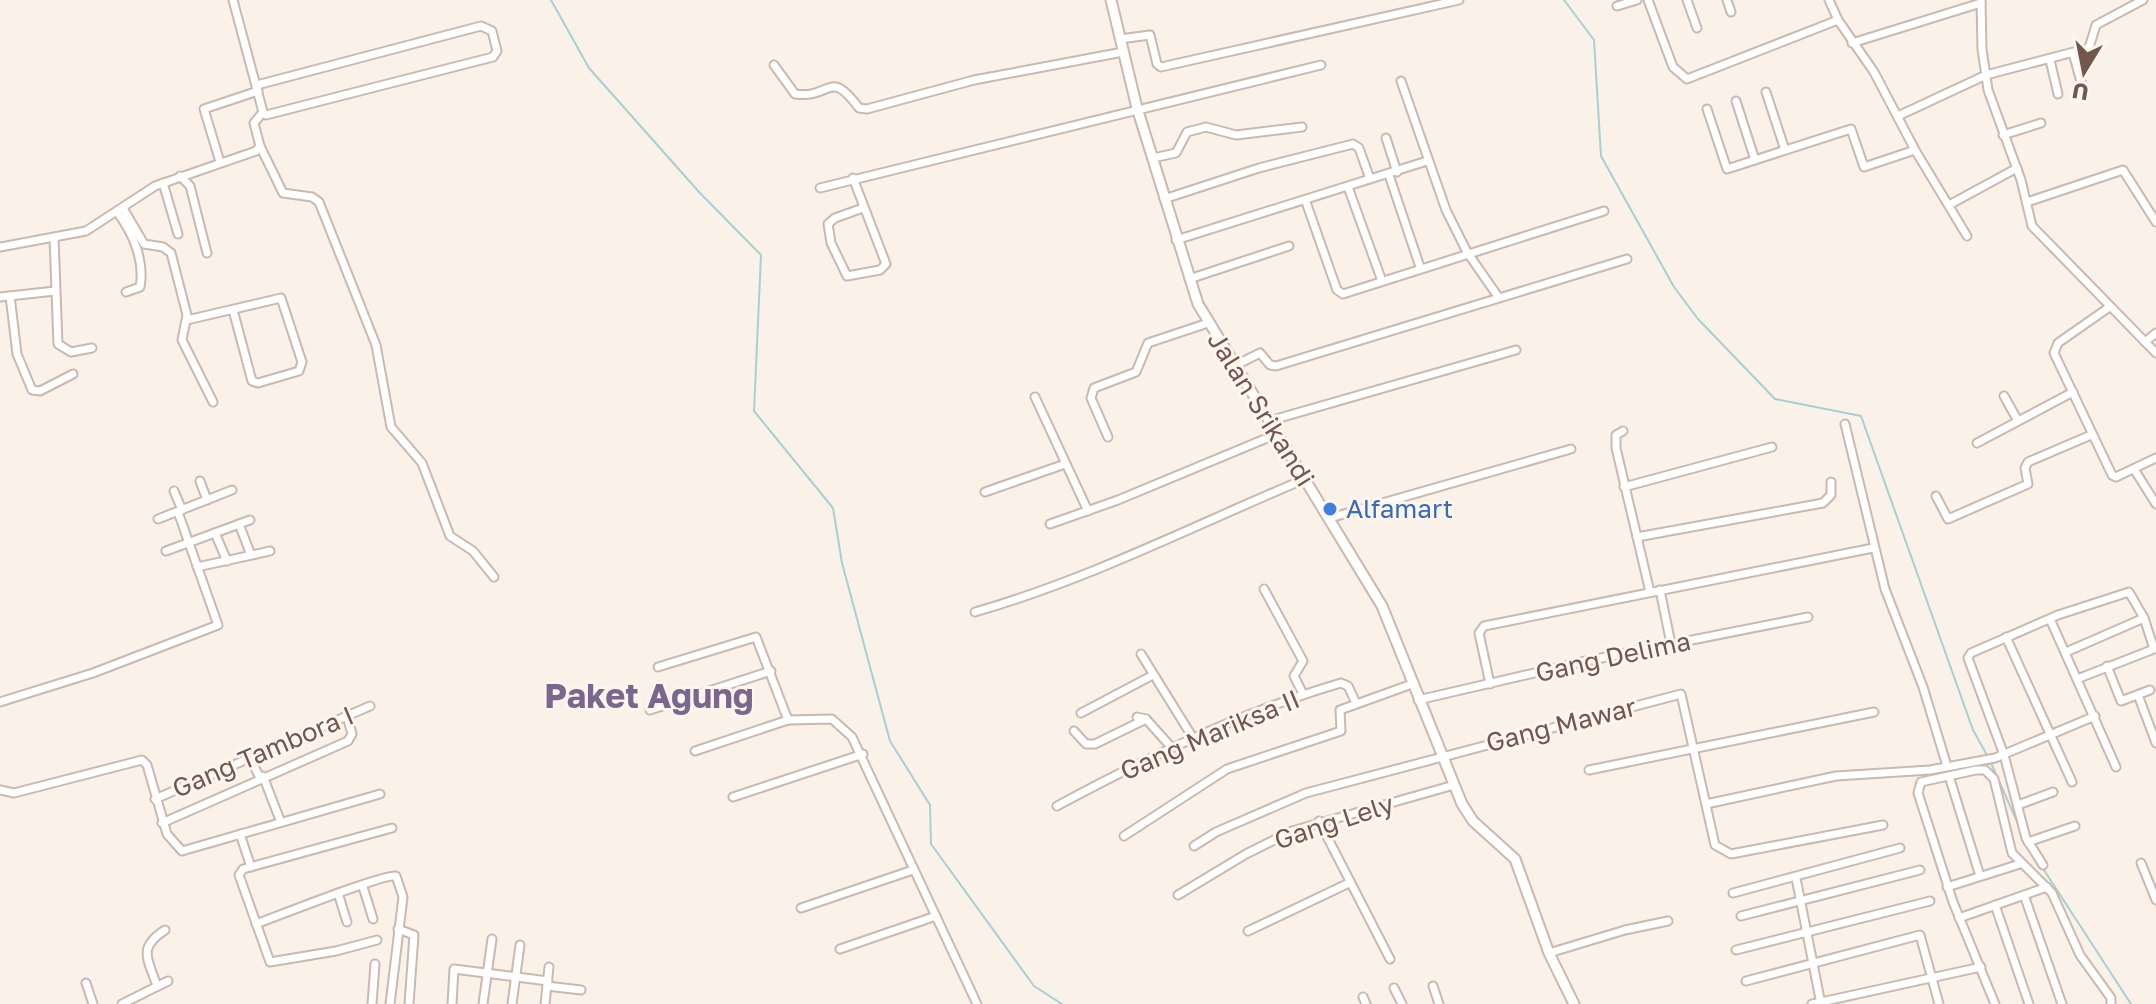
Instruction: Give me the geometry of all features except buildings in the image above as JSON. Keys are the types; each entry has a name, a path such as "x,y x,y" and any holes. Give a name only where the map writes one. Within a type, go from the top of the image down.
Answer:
{"street":[{"path":"220,162 204,109 257,88 476,27 487,27 494,36 497,51 493,57 269,115 263,112 257,88 233,0"},
{"name":"Jalan Srikandi","path":"1111,0 1137,108 1176,240 1208,323 1382,606 1454,785 1473,821 1515,859 1549,953 1574,1004"},
{"path":"1120,39 1150,35 1157,64 1161,67 1459,0"},
{"path":"1617,6 1637,0"},
{"path":"1648,0 1668,57 1679,76 1687,79 1838,20"},
{"path":"1687,0 1697,28"},
{"path":"1727,0 1731,12"},
{"path":"1829,0 1852,43 1874,72 1915,150 1967,236"},
{"path":"1898,116 1986,75 2050,60 2091,46 2096,25 2143,0"},
{"path":"1852,43 1981,1 1986,75 2036,233 2076,268 2108,308 2156,353"},
{"path":"774,65 795,94 838,86 847,91 859,108 867,109 974,80 1123,52"},
{"path":"2073,53 2083,89"},
{"path":"2050,60 2058,94"},
{"path":"820,188 1321,65"},
{"path":"1401,81 1427,161 1467,252 1499,298"},
{"path":"1766,92 1785,150"},
{"path":"1736,101 1755,160"},
{"path":"1707,109 1727,169 1851,129 1864,167 1915,150"},
{"path":"263,112 254,123 260,146 283,193 312,197 319,202 376,345 391,427 422,463 450,536 473,551 494,577"},
{"path":"2003,135 2041,123"},
{"path":"1153,158 1176,153 1187,132 1200,127 1236,135 1302,127"},
{"path":"1386,138 1420,267"},
{"path":"1164,199 1259,168 1353,144 1359,148 1370,179"},
{"path":"0,247 86,231 163,183 256,151 260,146"},
{"path":"1176,240 1306,202 1427,161"},
{"path":"1949,205 2017,168"},
{"path":"2027,202 2121,170 2126,172 2156,222"},
{"path":"180,176 190,186 207,253"},
{"path":"853,178 886,264 880,270 847,276 831,243 828,224 835,218 863,208"},
{"path":"163,183 178,234"},
{"path":"1348,187 1382,281"},
{"path":"1306,202 1338,292 1345,293 1604,211"},
{"path":"120,210 133,235 141,279 140,287 126,292"},
{"path":"120,210 144,244 170,251 187,320 182,340 213,402"},
{"path":"54,238 60,348 71,352 92,348"},
{"path":"1189,279 1289,246"},
{"path":"1234,366 1260,353 1270,365 1276,366 1627,259"},
{"path":"0,297 55,291"},
{"path":"10,296 17,354 32,390 40,391 73,374"},
{"path":"187,320 271,298 283,300 302,362 299,371 258,383 252,381 233,310"},
{"path":"2108,308 2055,347 2091,435 2114,476 2156,458"},
{"path":"1108,437 1091,398 1094,388 1136,372 1148,343 1208,323"},
{"path":"2145,342 2156,333"},
{"path":"1269,421 1516,350"},
{"path":"1977,443 2073,392"},
{"path":"2004,396 2018,421"},
{"path":"1035,397 1088,511"},
{"path":"1845,424 1885,589 1923,687 1947,766"},
{"path":"1623,431 1615,439 1650,592"},
{"path":"1050,524 1277,434"},
{"path":"1936,496 1948,519 1965,513 2028,484 2025,468 2028,462 2091,435"},
{"path":"1624,487 1772,447"},
{"path":"1330,518 1571,449"},
{"path":"985,492 1065,464"},
{"path":"2134,469 2156,504"},
{"path":"975,612 1041,592 1114,563 1305,479"},
{"path":"200,481 207,500"},
{"path":"1637,537 1823,503 1831,495 1831,482"},
{"path":"158,519 232,490"},
{"path":"0,702 93,673 218,625 174,491"},
{"path":"166,551 250,520"},
{"path":"239,524 251,555"},
{"path":"215,533 227,561"},
{"path":"1490,684 1479,633 1482,627 1873,548"},
{"path":"197,567 270,551"},
{"path":"1264,589 1303,661 1294,676 1303,694"},
{"path":"1660,590 1671,644"},
{"path":"2043,865 2028,842 2004,755 1968,658 1971,653 2050,619 2127,592 2132,594 2154,649 2077,679"},
{"name":"Gang Delima","path":"1418,700 1808,617"},
{"path":"2066,652 2144,618"},
{"path":"2050,619 2116,767"},
{"path":"658,667 754,637 760,642 788,720"},
{"path":"2006,637 2072,782"},
{"path":"1141,654 1193,738"},
{"path":"2107,666 2121,701 2150,690"},
{"path":"650,710 771,671"},
{"path":"1081,713 1153,675"},
{"name":"Gang Mariksa II","path":"1057,806 1193,738 1303,694 1345,683 1356,703"},
{"path":"1124,836 1227,769 1341,731 1340,710 1412,684"},
{"name":"Gang Mawar","path":"1194,846 1286,800 1681,694 1693,750"},
{"path":"2138,695 2156,743"},
{"name":"Gang Tambora I","path":"155,799 370,706"},
{"path":"1589,770 1874,712"},
{"path":"162,823 348,741 352,734 347,716"},
{"path":"1706,804 1836,776 1947,766 1995,758 2095,716"},
{"path":"1074,731 1086,744 1095,744 1142,718 1172,748"},
{"path":"695,751 788,720 836,721 863,754 913,870 977,1004"},
{"path":"1693,750 1715,845 1731,854 1883,825"},
{"path":"733,797 863,754"},
{"path":"250,758 262,777 280,820"},
{"path":"0,790 14,793 140,760 147,765 162,823 172,842 182,851 280,820 380,794"},
{"path":"1995,1004 1947,887 1917,788 1921,782 1981,770 1994,779 2009,849 2020,864 2047,887 2080,955 2111,998 2111,1004"},
{"path":"1949,776 1980,876"},
{"name":"Gang Lely","path":"1178,895 1262,845 1319,821 1454,785"},
{"path":"2018,805 2053,792"},
{"path":"1319,821 1390,959"},
{"path":"2028,842 2075,826"},
{"path":"377,940 336,951 270,962 238,879 240,872 251,867 392,828"},
{"path":"240,834 251,867"},
{"path":"1733,893 1900,848"},
{"path":"2141,863 2156,900"},
{"path":"1947,887 2020,864"},
{"path":"801,908 913,870"},
{"path":"1741,916 1920,870"},
{"path":"256,924 338,893 363,887 385,875 396,876 403,897 390,1004"},
{"path":"1796,878 1814,964 1818,1003 1981,967"},
{"path":"1248,931 1349,883"},
{"path":"363,887 373,919"},
{"path":"1959,918 2047,887"},
{"path":"338,893 347,922"},
{"path":"2024,895 2062,1004"},
{"path":"1736,950 1808,935 1930,901"},
{"path":"1995,905 2029,1004"},
{"path":"840,949 936,916"},
{"path":"1549,953 1625,930 1668,921"},
{"path":"398,929 414,935 409,1004"},
{"path":"157,986 146,949 150,939 165,930"},
{"path":"1746,981 1920,935 1939,1004"},
{"path":"483,1004 492,939"},
{"path":"512,1004 520,945"},
{"path":"372,1004 375,964"},
{"path":"545,1004 549,967"},
{"path":"452,1004 454,969 581,990"},
{"path":"122,1004 168,981"},
{"path":"86,983 93,1004"},
{"path":"1433,986 1439,1004"},
{"path":"1394,988 1402,1004"}],"waterway":[{"path":"551,0 589,68 699,192 761,255 754,411 833,508 842,563 890,741 930,805 931,844 1034,986 1062,1004"},
{"path":"1564,0 1594,40 1601,156 1674,287 1698,319 1775,399 1861,416 1973,730 1988,757"},
{"path":"1991,763 2019,826"},
{"path":"2042,867 2131,1004"}],"place":[{"name":"Alfamart","path":"1330,509"}],"district":[{"name":"Paket Agung","path":"649,696"}]}
